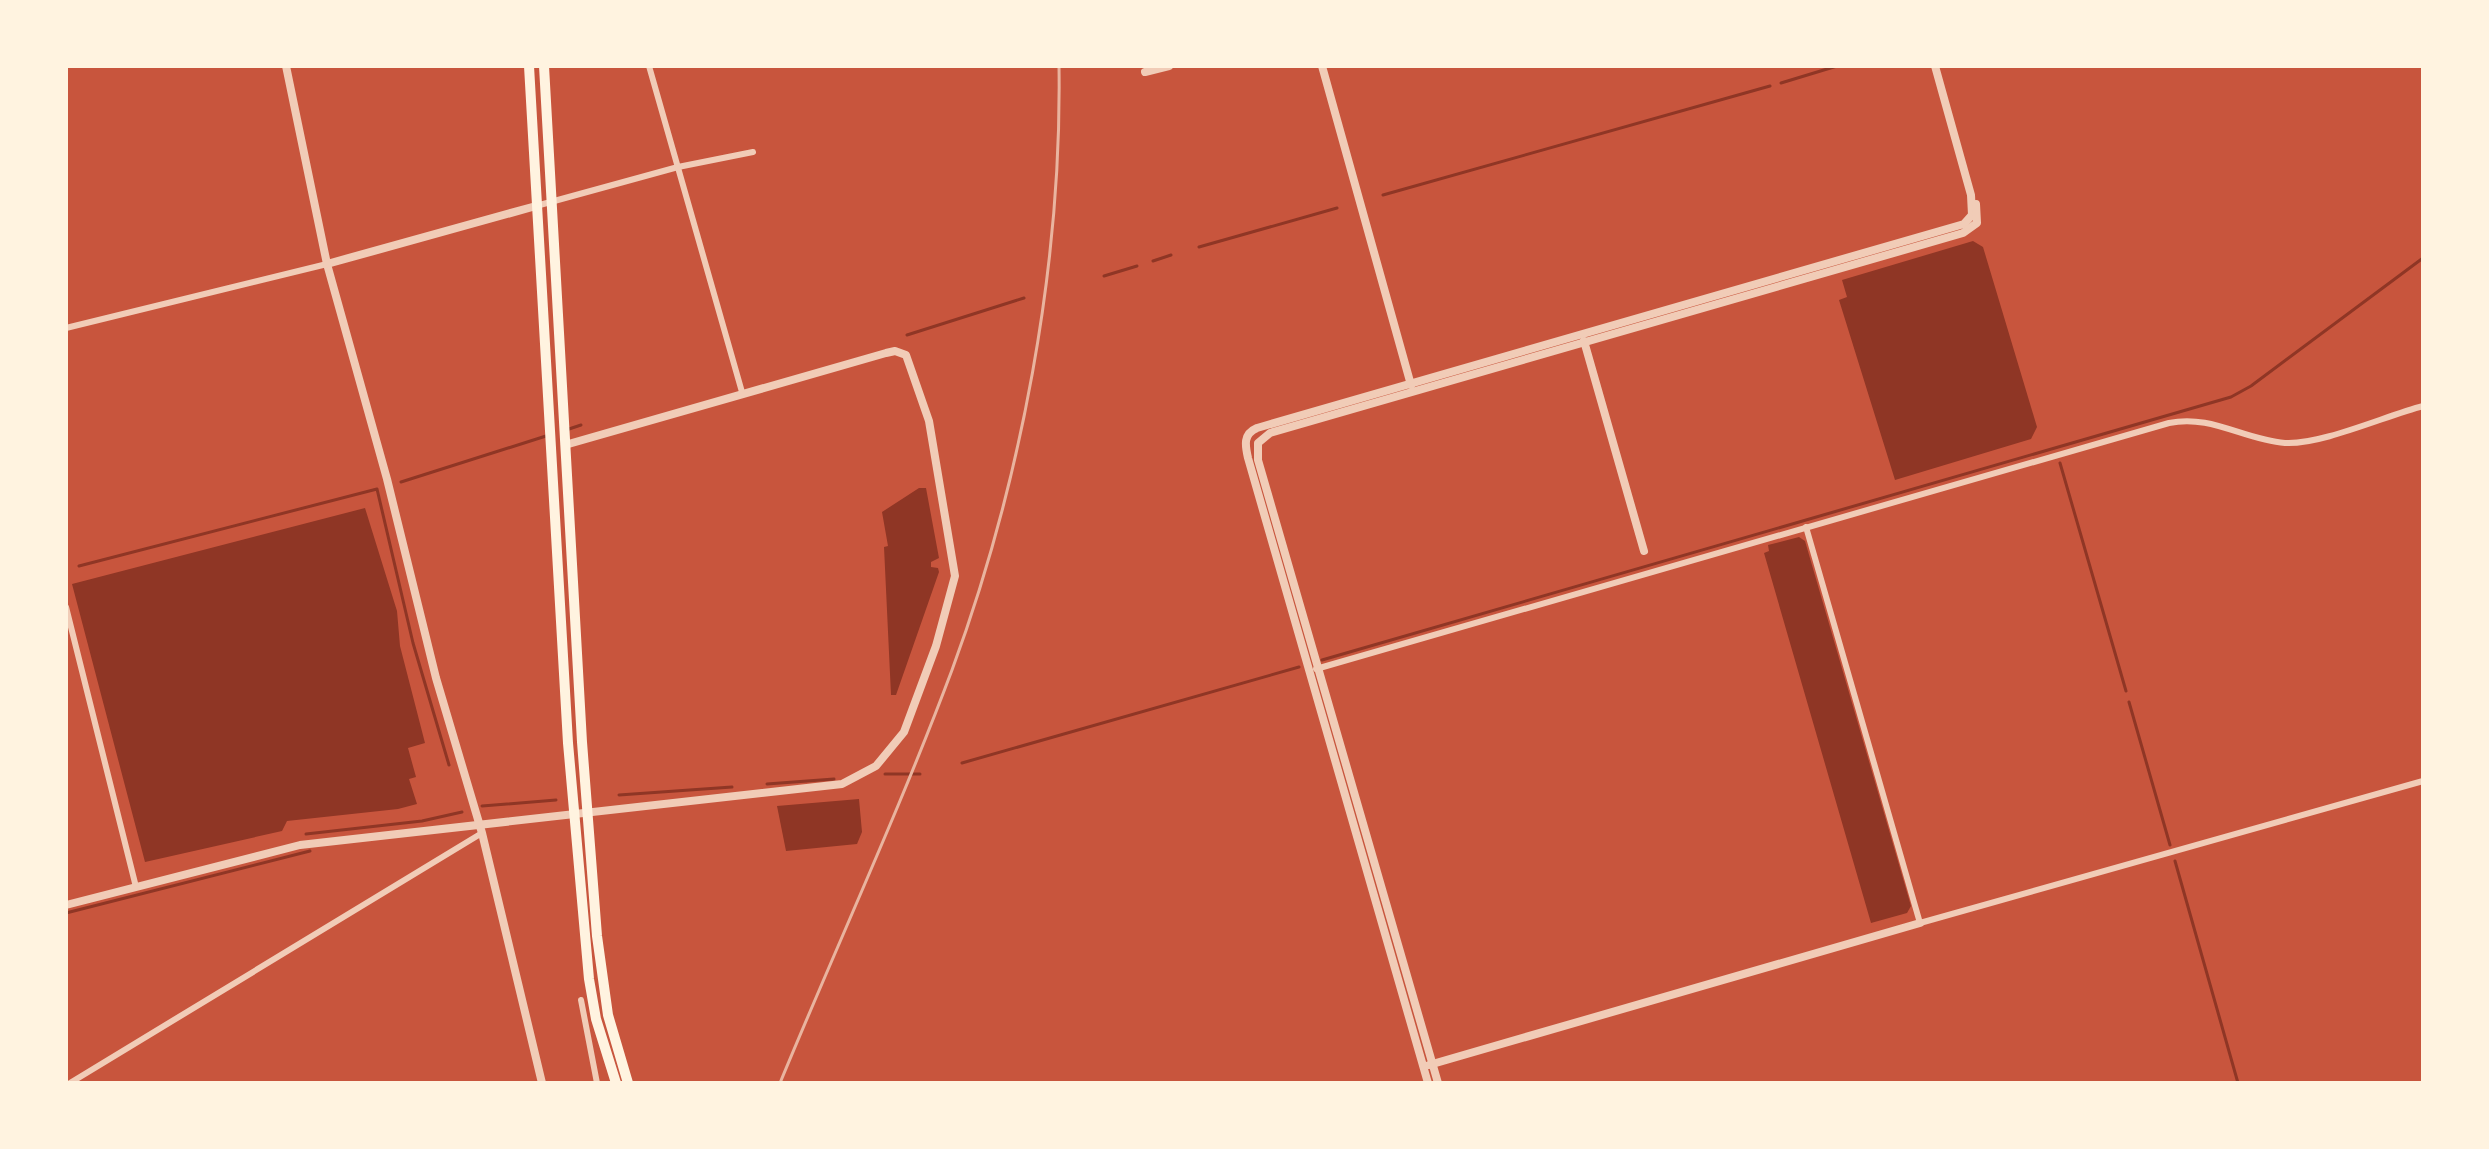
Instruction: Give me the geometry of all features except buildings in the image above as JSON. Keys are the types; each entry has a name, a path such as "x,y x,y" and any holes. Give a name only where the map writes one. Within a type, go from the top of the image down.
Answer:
{"main road":[{"path":"529,66 563,680 585,936 596,1019 616,1083"},
{"path":"544,66 597,936 608,1015 628,1083"}],"street":[{"path":"286,66 327,264 387,479 436,678 482,833 542,1083"},
{"path":"649,66 742,392"},
{"path":"1144,69 1169,66"},
{"path":"1322,66 1413,393"},
{"path":"1428,1083 1428,1066 1320,669 1258,460 1258,443 1270,433 1963,233 1977,223 1978,210 1971,195 1935,66"},
{"path":"66,328 327,264 678,167 753,152"},
{"path":"1438,1083 1428,1066 1309,671 1244,443 1249,434 1257,428 1410,382 1964,224 1972,215 1971,195"},
{"path":"1581,332 1644,551"},
{"path":"66,905 300,845 842,784 861,776 895,746 918,698 936,646 956,566 929,421 910,360 895,351 742,392 565,445"},
{"path":"1309,671 2180,421 2203,421 2268,440 2298,443 2423,406"},
{"path":"1806,527 1920,923"},
{"path":"66,607 136,887"},
{"path":"1428,1066 2423,781"},
{"path":"70,1083 482,833"},
{"path":"581,1000 597,1083"}],"shaded area":[{"path":"1973,241 1983,247 2037,427 2031,439 1895,480 1839,300 1847,297 1842,280"},
{"path":"919,488 926,488 939,558 931,562 931,567 938,568 939,572 896,695 891,695 884,547 888,546 882,512"},
{"path":"365,508 397,611 400,646 425,743 408,748 416,777 409,779 417,804 398,809 287,821 282,831 145,862 72,584"},
{"path":"1799,537 1805,541 1911,906 1907,913 1871,923 1764,553 1769,551 1768,545"},
{"path":"859,799 862,832 857,844 786,851 777,806"}],"waterway":[{"path":"1781,83 1837,66"},
{"path":"1383,195 1770,86"},
{"path":"1199,247 1337,208"},
{"path":"1153,261 1171,255"},
{"path":"1322,660 2231,397 2251,386 2423,258"},
{"path":"1104,276 1137,266"},
{"path":"907,335 1024,298"},
{"path":"569,429 581,425"},
{"path":"401,482 546,436"},
{"path":"2060,463 2126,691"},
{"path":"79,566 377,489 413,643 449,765"},
{"path":"962,763 1299,667"},
{"path":"2129,702 2170,845"},
{"path":"885,774 920,774"},
{"path":"767,784 834,779"},
{"path":"619,795 732,787"},
{"path":"482,806 556,800"},
{"path":"306,834 422,821 462,812"},
{"path":"66,913 310,851"},
{"path":"2175,861 2238,1083"}],"railway":[{"path":"780,1083 932,722 977,599 998,525 1017,449 1045,295 1058,141 1059,66"}]}
